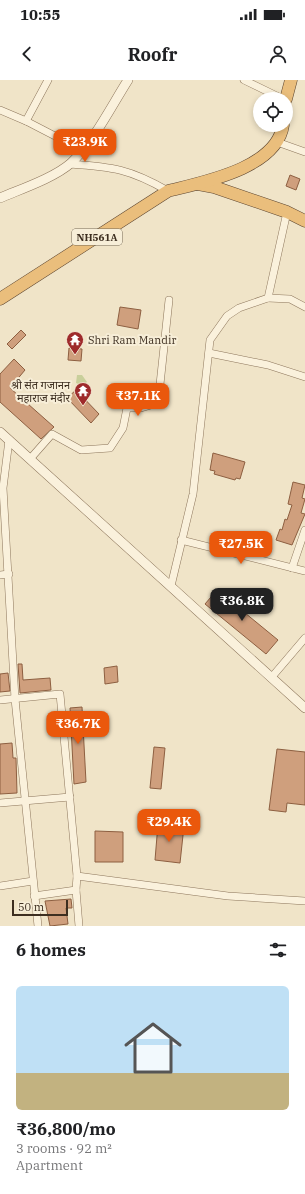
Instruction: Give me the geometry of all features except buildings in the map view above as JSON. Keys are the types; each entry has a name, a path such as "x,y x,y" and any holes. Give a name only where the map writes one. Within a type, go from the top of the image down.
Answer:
{"highway":[{"path":"287,92 291,80"},
{"name":"NH561A","path":"0,299 168,191 197,184 261,159 270,152 277,142 281,132"},
{"path":"197,184 214,187 287,212 305,221"}],"street":[{"path":"26,121 48,80"},
{"path":"0,198 37,183 70,164 82,150 128,80"},
{"path":"244,80 269,92"},
{"path":"0,110 26,121 82,150"},
{"path":"277,142 305,152"},
{"path":"70,164 118,168 146,178 168,191"},
{"path":"268,298 287,212"},
{"path":"170,586 193,494 210,340 227,316 239,308 268,298 290,299 305,307"},
{"path":"30,459 52,434 81,450 110,448 124,428 127,408 141,408 158,403 169,300"},
{"path":"209,353 268,365 305,377"},
{"path":"0,432 305,708"},
{"path":"9,440 2,488 9,574 15,699 38,926"},
{"path":"292,568 305,530"},
{"path":"182,540 305,571"},
{"path":"0,575 9,574"},
{"path":"272,678 305,638"},
{"path":"0,700 60,694 77,876 76,890 79,926"},
{"path":"0,802 70,797"},
{"path":"77,876 228,896 305,901"},
{"path":"0,886 33,881"},
{"path":"34,896 76,890"}],"green space":[{"path":"77,375 82,375 87,382 83,386 76,383"}],"place":[{"name":"Shri Ram Mandir","path":"75,355"},
{"name":"श्री संंत गजानन महाराज मंदीर","path":"83,406"}]}
